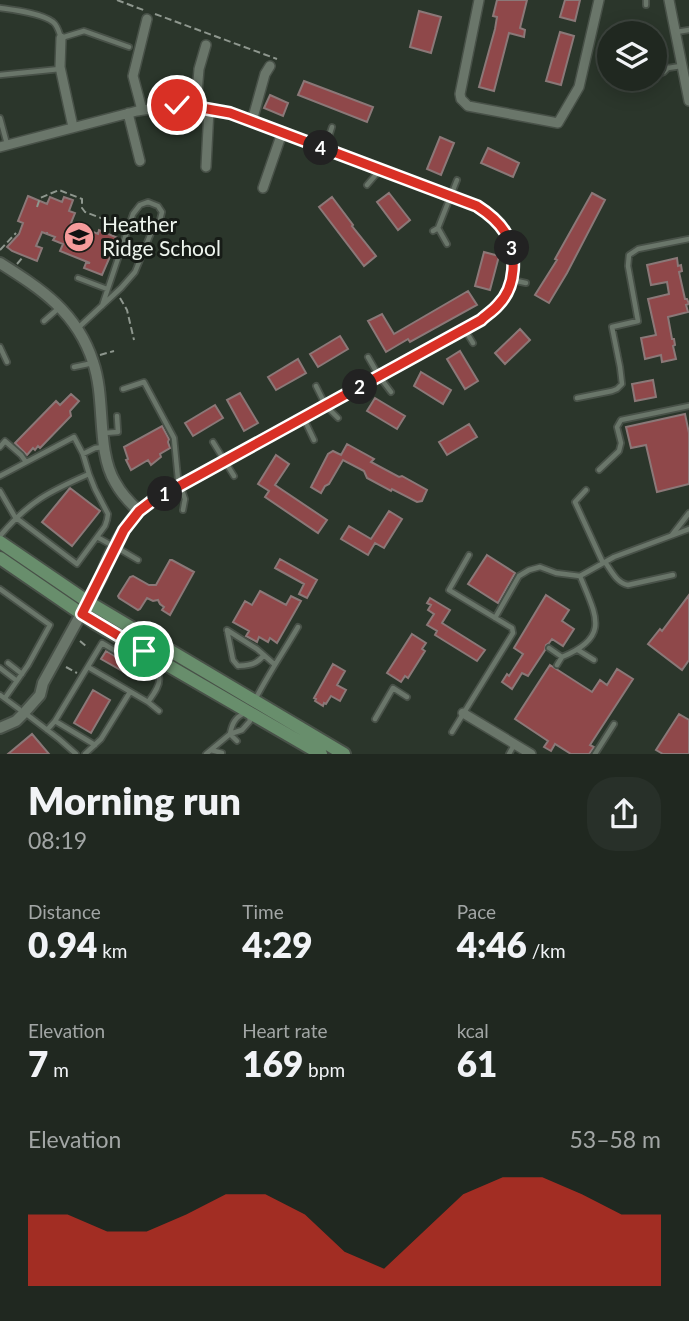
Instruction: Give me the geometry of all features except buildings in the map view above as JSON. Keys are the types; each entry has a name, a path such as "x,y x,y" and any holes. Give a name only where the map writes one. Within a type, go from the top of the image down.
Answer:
{"main road":[{"path":"0,542 85,608 95,623 344,754"},
{"path":"0,558 85,608"},
{"path":"251,706 321,754"}],"street":[{"path":"479,0 461,99 468,106 558,123 579,87 599,0"},
{"path":"669,0 689,101"},
{"path":"142,110 133,76 147,19"},
{"path":"61,38 60,69 74,127"},
{"path":"196,107 199,69 206,45"},
{"path":"252,121 265,74 274,63"},
{"path":"1,726 22,711 34,690 43,683 104,568 133,527 139,511 152,501 481,320 506,294 512,280 514,259 512,247 501,225 477,206 230,113 177,105 142,110 4,146"},
{"path":"206,167 209,109"},
{"path":"128,113 140,161"},
{"path":"262,188 282,133"},
{"path":"0,263 60,306 96,359 107,461 115,482 139,511"},
{"path":"463,713 531,754"}],"lane":[{"path":"0,8 46,18 53,22 61,38 84,31 129,47"},
{"path":"676,33 689,30"},
{"path":"668,68 682,65"},
{"path":"0,75 60,69"},
{"path":"0,118 4,146"},
{"path":"324,149 332,127"},
{"path":"367,185 380,170"},
{"path":"447,244 436,229 457,180"},
{"path":"77,328 84,324 121,288 135,272 151,233 162,218 162,212 153,203 140,205 133,214 102,306"},
{"path":"577,398 612,391 622,384 612,327 638,321 628,266 629,255 638,249 689,239"},
{"path":"78,278 107,289"},
{"path":"512,280 526,283"},
{"path":"44,321 60,306"},
{"path":"465,330 472,343"},
{"path":"0,347 7,362"},
{"path":"368,357 391,392"},
{"path":"74,367 96,359"},
{"path":"123,389 144,382 174,438 178,479 185,499 183,510"},
{"path":"316,386 326,406 338,418"},
{"path":"599,470 619,451 621,443 617,427 621,421 689,406"},
{"path":"103,433 118,432 117,416"},
{"path":"303,418 314,440"},
{"path":"0,476 74,437 108,514 105,526 77,564 15,517 0,491"},
{"path":"0,447 5,441 26,462"},
{"path":"214,442 234,476"},
{"path":"83,454 105,447"},
{"path":"0,536 15,517 40,498 89,474"},
{"path":"586,490 575,502 604,563 622,584 673,575"},
{"path":"671,536 689,513"},
{"path":"495,618 522,573 540,567 556,573 580,576 614,557 689,530"},
{"path":"97,537 138,560"},
{"path":"452,732 513,633 512,628 449,590 469,555"},
{"path":"557,665 562,657 578,650 589,640 595,627 594,611 580,576"},
{"path":"0,589 50,625 22,674 2,696 47,730 71,753"},
{"path":"230,734 232,723 251,706 298,626"},
{"path":"264,655 253,665 235,664 227,630 257,649 264,655 274,664"},
{"path":"47,730 102,643 159,677 159,684 148,702"},
{"path":"549,648 562,657"},
{"path":"578,650 594,660"},
{"path":"8,663 22,674"},
{"path":"88,667 159,711"},
{"path":"0,668 17,681"},
{"path":"374,719 393,688 407,697"},
{"path":"85,754 101,739 130,692"},
{"path":"208,752 230,734 242,730 250,721 251,706"},
{"path":"55,721 95,745"},
{"path":"595,754 614,724"},
{"path":"230,734 237,741"},
{"path":"509,754 514,744"},
{"path":"208,752 222,754"}],"path":[{"path":"117,0 274,63"},
{"path":"37,208 40,198 59,190 82,199 85,212 124,226"},
{"path":"0,250 16,233"},
{"path":"16,264 23,257"},
{"path":"119,297 127,310 134,340"},
{"path":"96,359 114,351"},
{"path":"80,641 88,648"},
{"path":"66,667 82,676"}],"place":[{"name":"Heather Ridge School","path":"79,237"}],"route":[{"path":"144,651 82,614 124,530 139,511 146,504 481,320 506,294 512,280 514,259 512,247 501,225 477,206 230,113 177,105"}]}
